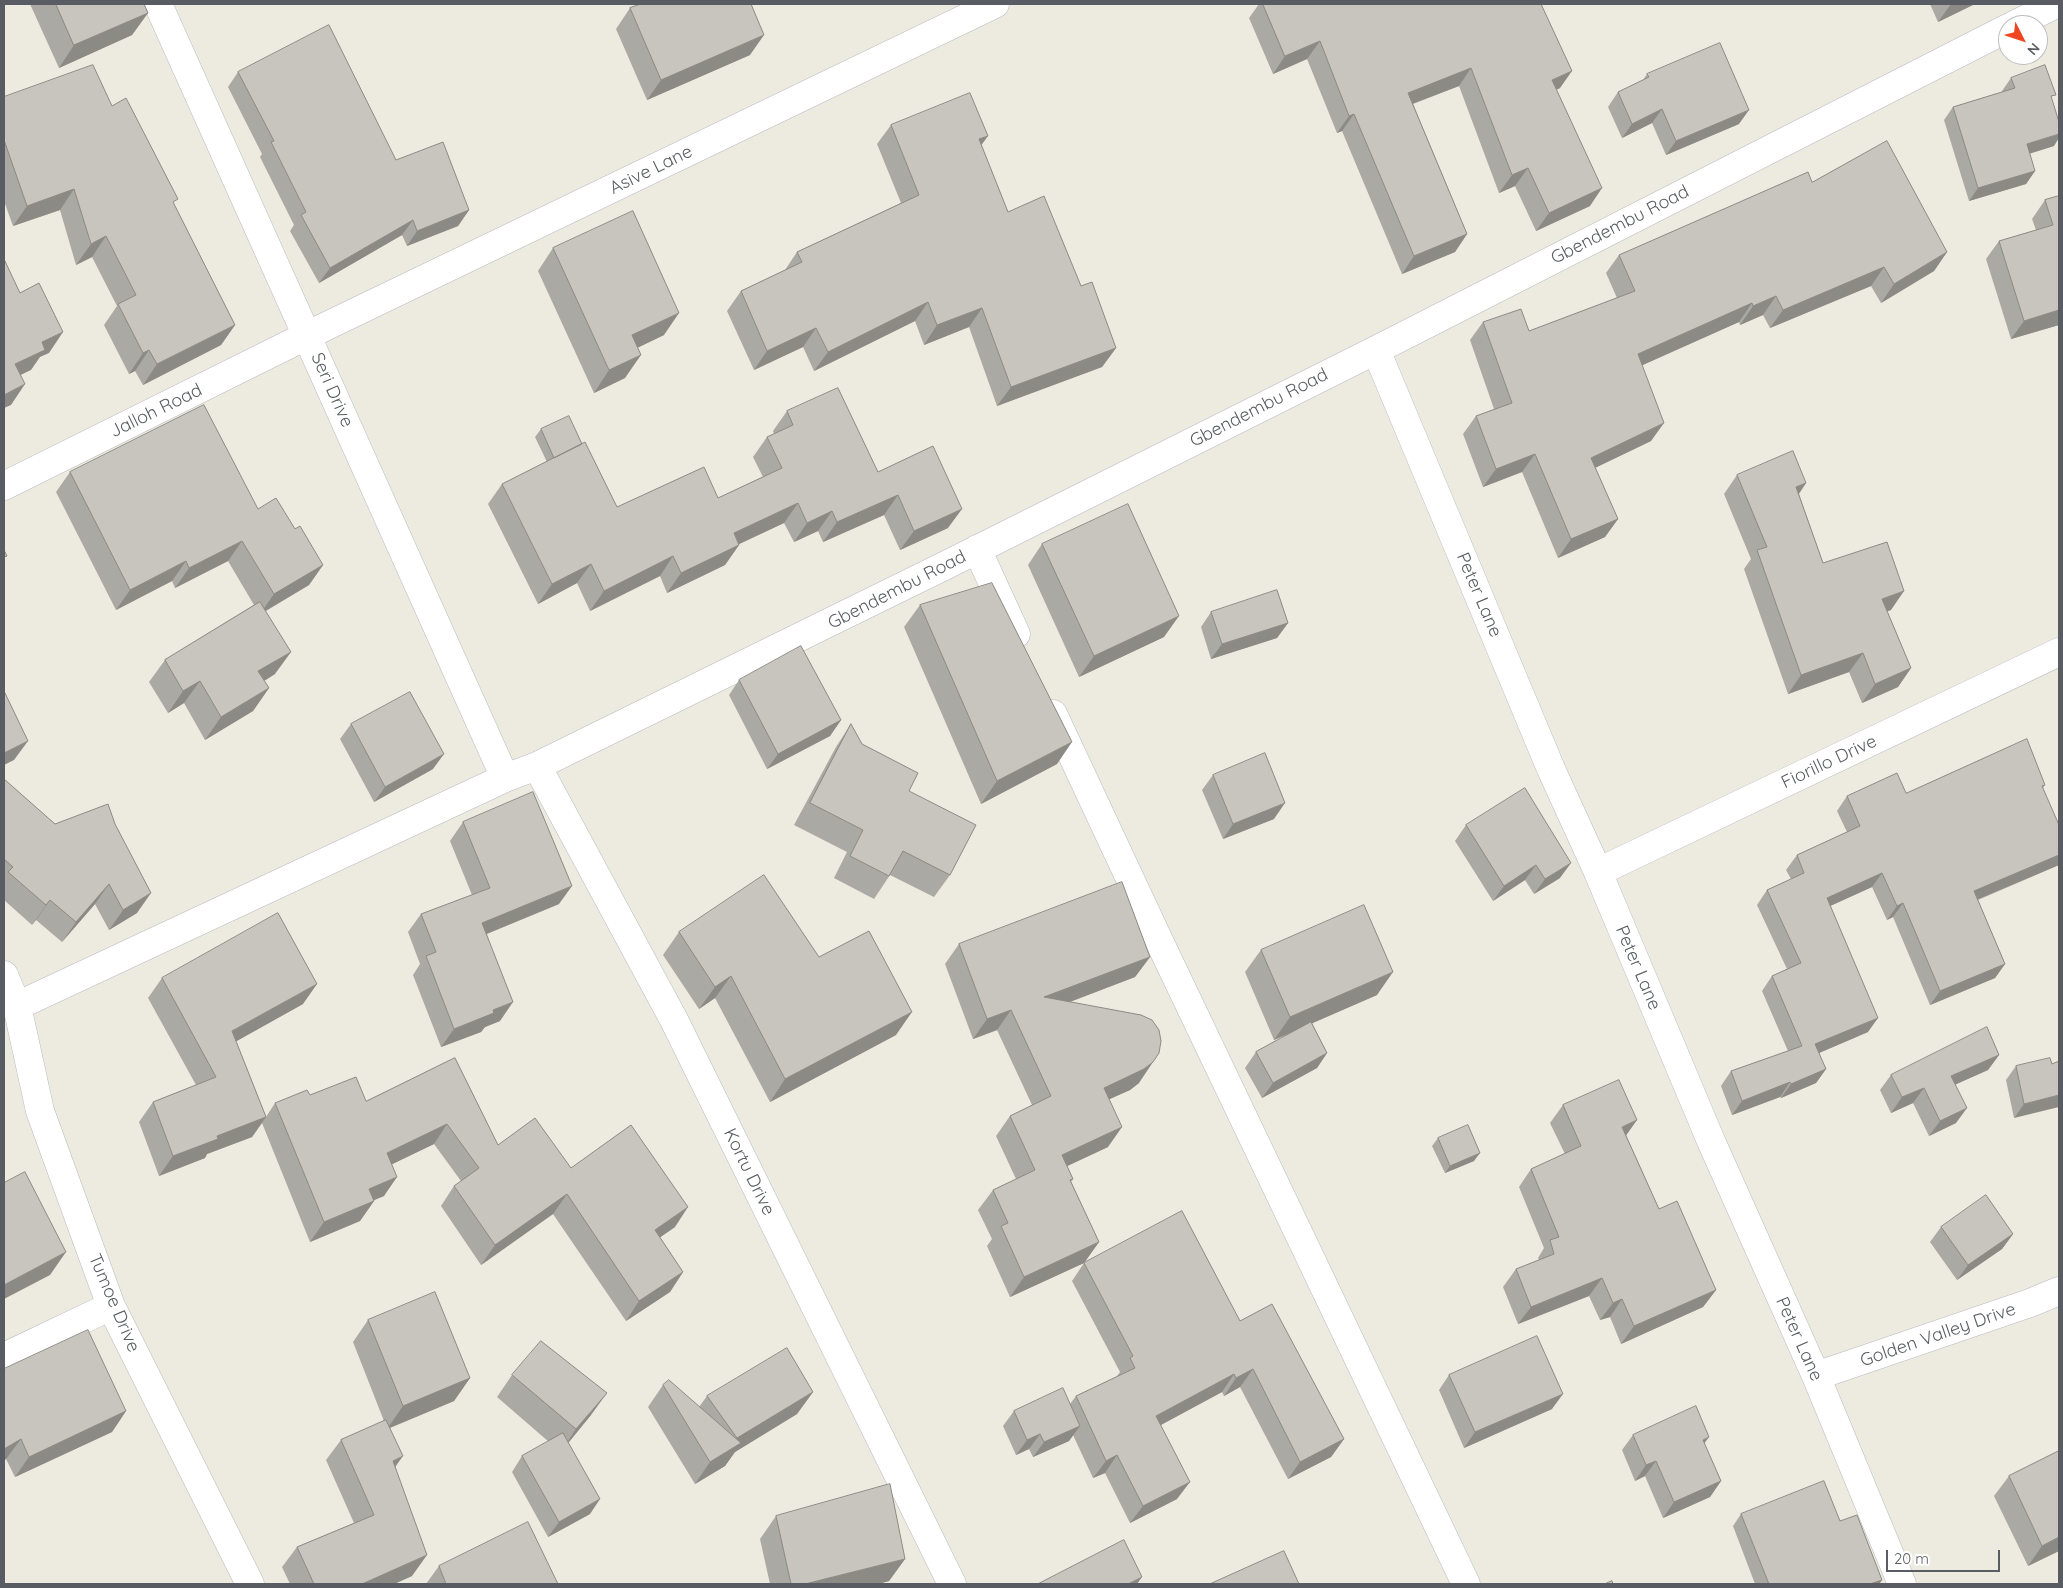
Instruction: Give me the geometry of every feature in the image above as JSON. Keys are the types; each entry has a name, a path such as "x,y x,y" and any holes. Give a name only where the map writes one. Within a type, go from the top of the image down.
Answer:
{"street":[{"name":"Seri Drive","path":"158,4 505,778"},
{"name":"Asive Lane","path":"308,335 995,4"},
{"path":"2034,15 2056,4"},
{"name":"Gbendembu Road","path":"17,1006 505,778 537,766 842,618 1376,350 1825,119 1998,33"},
{"name":"Jalloh Road","path":"4,486 308,335"},
{"name":"Peter Lane","path":"1376,350 1551,769 1598,872 1711,1140 1816,1376 1902,1584"},
{"path":"977,549 1027,657"},
{"name":"Fiorillo Drive","path":"1598,872 2059,652"},
{"path":"1044,693 1161,945 1466,1584"},
{"name":"Kortu Drive","path":"537,766 674,1020 952,1584"},
{"name":"Tumoe Drive","path":"4,975 17,1006 40,1111 111,1306 250,1584"},
{"name":"Golden Valley Drive","path":"1816,1376 2030,1304 2059,1291"},
{"path":"4,1357 111,1306"}],"building":[{"path":"56,4 144,4 148,13 74,45"},
{"path":"641,4 751,4 764,35 661,80 630,8"},
{"path":"1263,4 1541,4 1572,71 1552,80 1602,188 1549,213 1528,168 1512,175 1471,68 1408,93 1467,234 1414,256 1354,114 1349,116 1320,41 1285,56"},
{"path":"329,25 396,160 443,142 469,210 417,231 413,220 330,268 301,215 306,212 271,142 274,141 238,72"},
{"path":"1720,43 1749,110 1676,141 1662,109 1632,124 1618,92 1649,77 1647,74"},
{"path":"93,65 112,106 126,98 178,199 173,202 235,325 157,364 149,350 143,353 118,304 136,295 106,236 91,244 74,189 27,206 4,140 4,97"},
{"path":"2045,65 2056,95 2051,96 2059,122 2059,134 2027,144 2035,171 1978,188 1953,107 2015,88 2011,78"},
{"path":"970,93 988,136 979,139 1008,212 1044,196 1081,286 1092,282 1116,348 1011,387 982,308 937,325 928,302 828,352 816,328 767,351 741,291 802,262 797,252 919,195 891,125"},
{"path":"1887,141 1947,252 1894,284 1884,267 1783,310 1776,296 1753,306 1752,303 1638,354 1664,423 1591,458 1618,519 1571,539 1535,454 1496,469 1476,416 1512,403 1483,322 1521,309 1529,331 1635,291 1619,255 1808,172 1812,182"},
{"path":"2059,196 2059,310 2024,321 1999,241 2053,225 2045,200"},
{"path":"633,211 679,313 632,335 641,355 609,370 553,248"},
{"path":"4,259 20,293 39,283 63,332 42,342 45,350 15,364 25,384 4,395"},
{"path":"838,388 878,472 933,446 962,509 914,531 898,495 837,522 832,511 807,523 798,503 734,533 739,545 681,573 673,556 604,591 591,564 552,584 502,484 585,442 617,507 704,467 718,498 782,468 767,437 793,425 787,411"},
{"path":"204,405 258,509 276,498 295,529 300,526 323,565 274,594 242,541 189,568 186,561 130,590 70,472"},
{"path":"569,416 582,444 554,458 541,429"},
{"path":"1793,451 1806,483 1796,487 1823,563 1887,542 1904,591 1882,599 1911,668 1875,684 1863,653 1801,675 1757,550 1767,547 1737,475"},
{"path":"1128,504 1179,616 1094,656 1042,544"},
{"path":"992,583 1072,742 997,781 920,605"},
{"path":"1277,590 1288,623 1222,644 1211,612"},
{"path":"260,602 291,652 258,671 269,688 221,717 200,681 183,691 165,660"},
{"path":"801,646 841,720 778,754 739,680"},
{"path":"4,691 28,741 4,753"},
{"path":"410,692 444,754 385,787 351,724"},
{"path":"851,724 862,744 918,773 909,791 976,825 950,875 903,851 889,876 850,856 863,830 810,803"},
{"path":"2027,739 2045,785 2042,786 2059,825 2059,855 1974,891 2005,964 1940,991 1903,903 1897,906 1882,873 1827,898 1878,1018 1815,1044 1826,1069 1791,1084 1790,1082 1742,1101 1731,1071 1802,1046 1772,976 1801,963 1767,890 1804,873 1797,855 1860,826 1847,796 1897,773 1906,793"},
{"path":"1265,753 1285,803 1233,824 1213,775"},
{"path":"4,779 55,824 108,804 115,824 151,893 123,910 109,884 76,922 50,900 46,905 8,872 13,867 4,859"},
{"path":"1525,788 1571,863 1545,879 1536,865 1504,886 1466,825"},
{"path":"533,792 572,886 482,923 513,1002 493,1010 494,1013 454,1029 426,956 436,952 421,914 490,888 463,822"},
{"path":"764,875 819,957 869,931 912,1012 785,1079 731,976 715,987 679,932"},
{"path":"1122,882 1150,957 1044,997 1141,1015 1152,1020 1159,1030 1161,1041 1159,1053 1153,1062 1144,1069 1104,1088 1122,1127 1062,1155 1073,1179 1070,1180 1099,1242 1024,1277 1001,1226 1008,1223 993,1190 1035,1170 1010,1116 1051,1096 1011,1010 987,1019 959,944"},
{"path":"1364,905 1393,972 1290,1017 1261,950"},
{"path":"278,913 317,984 232,1031 266,1117 217,1136 218,1139 173,1156 153,1102 216,1077 162,978"},
{"path":"1311,1022 1327,1053 1273,1083 1256,1052"},
{"path":"1987,1027 1999,1055 1951,1076 1967,1108 1940,1121 1924,1088 1902,1097 1891,1075"},
{"path":"455,1058 498,1145 535,1118 571,1168 631,1125 688,1207 655,1230 683,1272 639,1301 567,1194 495,1245 454,1186 479,1168 447,1124 387,1153 397,1177 369,1189 374,1201 324,1222 275,1103 307,1090 310,1095 356,1077 366,1101"},
{"path":"2050,1058 2052,1064 2059,1061 2059,1095 2024,1104 2016,1066"},
{"path":"1619,1080 1637,1120 1622,1127 1659,1209 1677,1201 1716,1290 1634,1326 1622,1299 1613,1303 1602,1278 1531,1307 1516,1269 1554,1254 1550,1240 1559,1237 1531,1169 1581,1146 1563,1105"},
{"path":"1468,1125 1480,1153 1450,1166 1438,1138"},
{"path":"25,1172 66,1252 4,1285 4,1183"},
{"path":"1986,1195 2013,1234 1968,1265 1941,1227"},
{"path":"1182,1211 1240,1321 1272,1304 1344,1439 1300,1462 1253,1369 1236,1378 1234,1374 1156,1416 1190,1482 1143,1506 1117,1455 1106,1461 1076,1396 1135,1368 1130,1358 1133,1356 1084,1263"},
{"path":"435,1292 470,1378 403,1406 368,1320"},
{"path":"88,1330 126,1411 29,1457 21,1439 4,1449 4,1369"},
{"path":"1537,1336 1563,1394 1475,1432 1449,1375"},
{"path":"541,1341 607,1393 576,1429 512,1375"},
{"path":"787,1348 813,1392 737,1438 707,1396"},
{"path":"669,1380 741,1443 710,1462 663,1385"},
{"path":"1063,1388 1080,1426 1044,1442 1040,1434 1027,1440 1014,1411"},
{"path":"1696,1406 1709,1437 1703,1440 1721,1481 1674,1502 1656,1461 1646,1465 1633,1435"},
{"path":"386,1420 403,1456 393,1461 427,1555 362,1584 314,1584 297,1547 374,1515 341,1440"},
{"path":"563,1433 600,1499 559,1522 522,1456"},
{"path":"2059,1451 2059,1537 2042,1546 2009,1476"},
{"path":"1824,1481 1840,1521 1857,1515 1882,1580 1870,1584 1769,1584 1741,1514"},
{"path":"890,1484 905,1559 805,1584 791,1584 776,1516"},
{"path":"528,1522 558,1584 446,1584 439,1566"},
{"path":"1124,1540 1142,1577 1128,1584 1038,1584"},
{"path":"1284,1551 1299,1584 1210,1584"}]}
